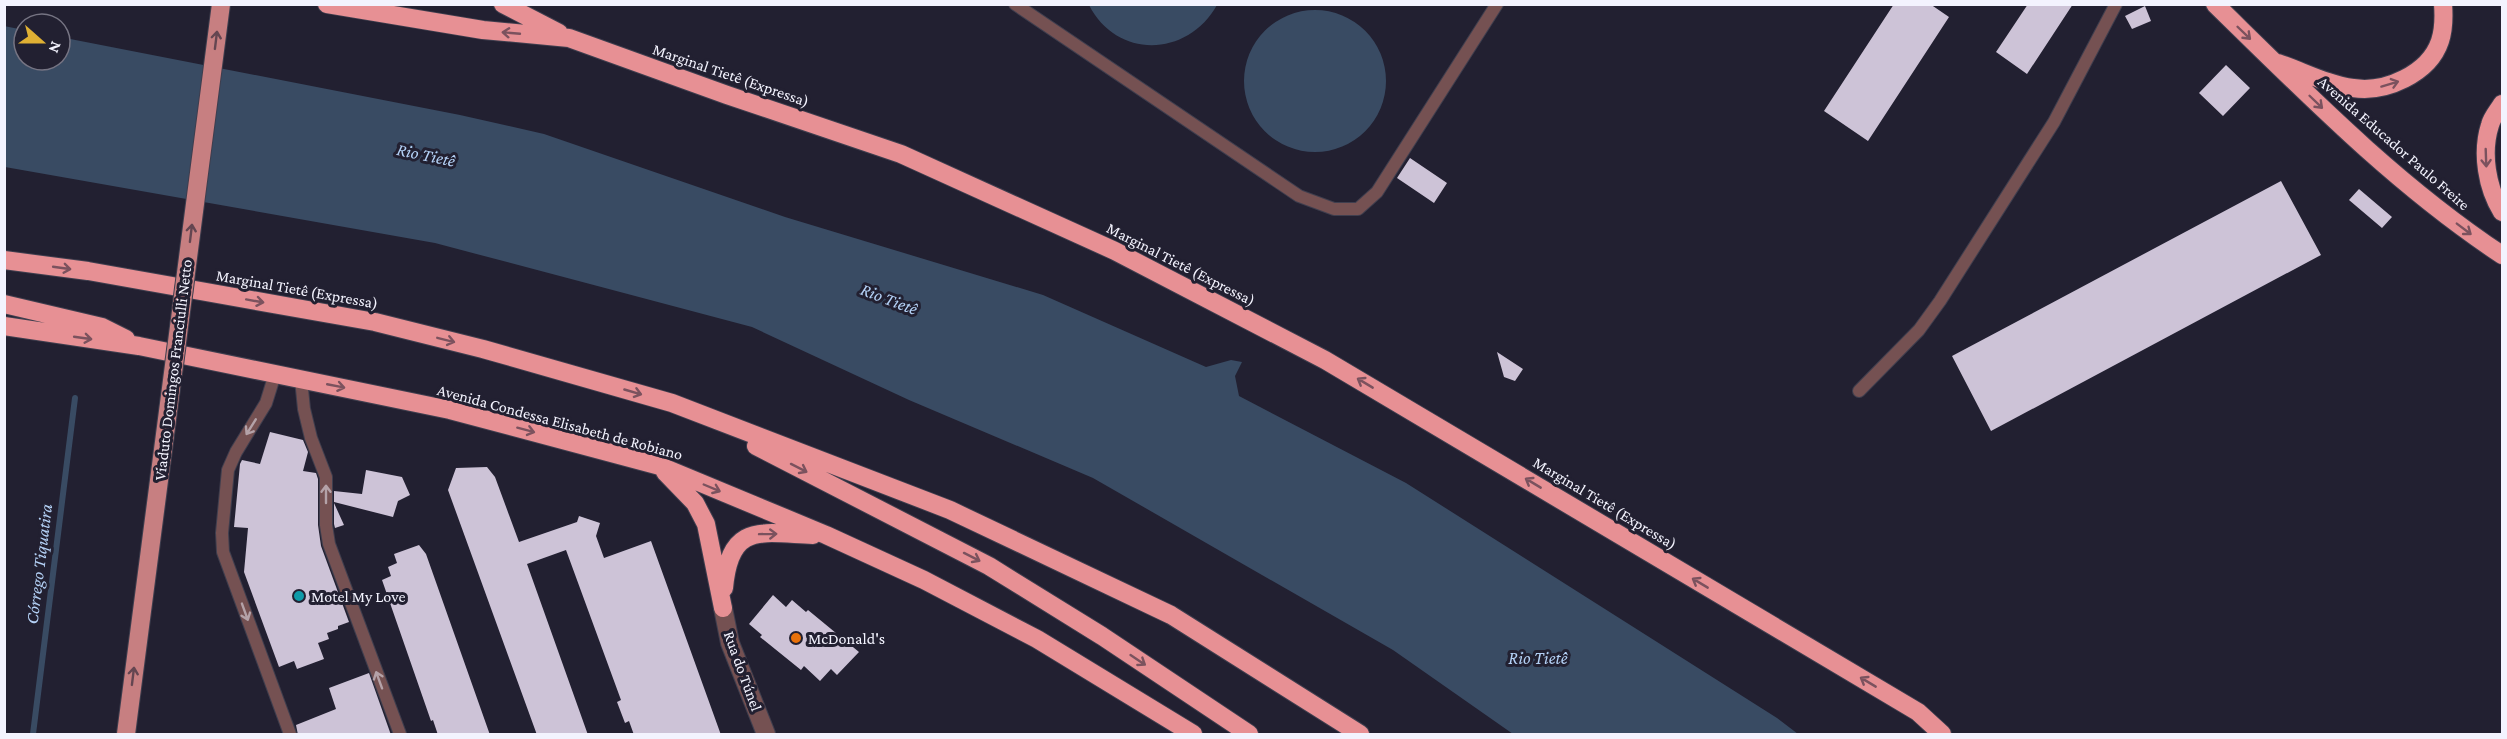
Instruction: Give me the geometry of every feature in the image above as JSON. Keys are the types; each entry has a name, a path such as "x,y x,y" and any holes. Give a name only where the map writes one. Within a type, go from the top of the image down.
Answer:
{"highway":[{"name":"Marginal Tietê (Expressa)","path":"327,4 483,30 569,38 901,154 1115,251 1325,360 1918,712 1942,735"},
{"path":"503,4 569,38"},
{"name":"Avenida Educador Paulo Freire","path":"2214,4 2349,134 2465,230 2502,255"},
{"path":"2273,62 2350,88 2368,90 2398,82 2411,75 2431,57 2440,43 2444,27 2443,4"},
{"path":"2502,104 2490,122 2486,142 2487,170 2495,201 2502,212"},
{"name":"Marginal Tietê (Expressa)","path":"4,260 88,271 375,322 483,349 672,403 950,510 1171,615 1360,735"},
{"path":"4,304 102,327 139,346"},
{"name":"Avenida Condessa Elisabeth de Robiano","path":"4,326 139,346 450,410 660,466 826,535 924,580 1037,639 1193,735"},
{"path":"672,403 989,566 1102,636 1249,735"},
{"path":"660,466 695,503 706,524 723,608"},
{"path":"723,608 727,563 730,554 740,542 753,534 762,533 826,535"},
{"path":"1918,712 1956,735"}],"main road":[{"name":"Viaduto Domingos Franciulli Netto","path":"126,735 221,4"}],"street":[{"name":"Rua do Túnel","path":"723,608 730,644 766,735"}],"lane":[{"path":"1015,4 1299,196 1334,209 1358,209 1377,192 1497,4"},
{"path":"1859,391 1919,330 1940,301 2054,122 2116,4"},
{"path":"275,374 266,403 236,452 228,470 222,533 223,552 290,735"},
{"path":"301,379 304,410 326,477 326,525 329,544 400,735"}],"water":[{"path":"1089,5 1217,5 1204,22 1189,35 1171,42 1153,45 1134,43 1117,36 1101,23"},
{"path":"1315,10 1342,15 1365,31 1381,54 1386,81 1381,108 1365,131 1342,147 1315,152 1288,147 1265,131 1249,108 1244,81 1249,54 1265,31 1288,15"},
{"name":"Rio Tietê","path":"4,26 12,28 12,72 72,72 72,39 460,115 544,134 785,217 1043,295 1206,367 1231,360 1242,362 1235,376 1239,396 1406,483 1777,718 1798,734 1513,734 1393,650 1093,478 909,400 752,327 435,243 5,167"}],"building":[{"path":"1894,4 1930,4 1949,17 1868,141 1824,111"},
{"path":"2028,4 2073,4 2027,74 1996,52"},
{"path":"2145,6 2151,21 2132,29 2125,16"},
{"path":"2226,65 2250,88 2223,116 2199,93"},
{"path":"1410,158 1447,183 1434,203 1397,178"},
{"path":"2281,181 2321,255 1991,431 1952,356"},
{"path":"2359,189 2392,217 2382,228 2349,200"},
{"path":"1497,352 1523,369 1515,381 1504,377"},
{"name":"Motel My Love","path":"270,432 303,440 308,452 303,471 316,473 318,479 318,525 321,546 349,622 327,633 329,639 318,643 324,659 297,669 294,661 279,667 244,572 248,528 234,527 240,464 242,460 260,464"},
{"path":"487,467 495,477 519,542 577,522 579,516 600,523 596,536 604,558 651,541 721,735 634,735 629,721 625,723 617,702 621,700 566,550 527,564 588,735 537,735 448,490 456,468"},
{"path":"366,470 402,477 410,495 398,501 393,517 334,502 334,491 362,494"},
{"path":"334,503 344,525 335,528 334,524"},
{"path":"419,545 426,554 490,735 438,735 433,720 431,721 382,580 391,576 388,567 397,563 394,554"},
{"name":"McDonald's","path":"773,595 786,607 792,600 806,612 808,610 859,652 837,675 831,669 820,681 804,666 801,670 760,637 762,635 749,624"},
{"path":"369,673 391,735 298,735 296,725 336,709 329,688"}],"waterway":[{"name":"Córrego Tiquatira","path":"33,734 75,398"}],"place":[{"name":"Motel My Love","path":"299,596"},
{"name":"McDonald's","path":"796,638"}]}
